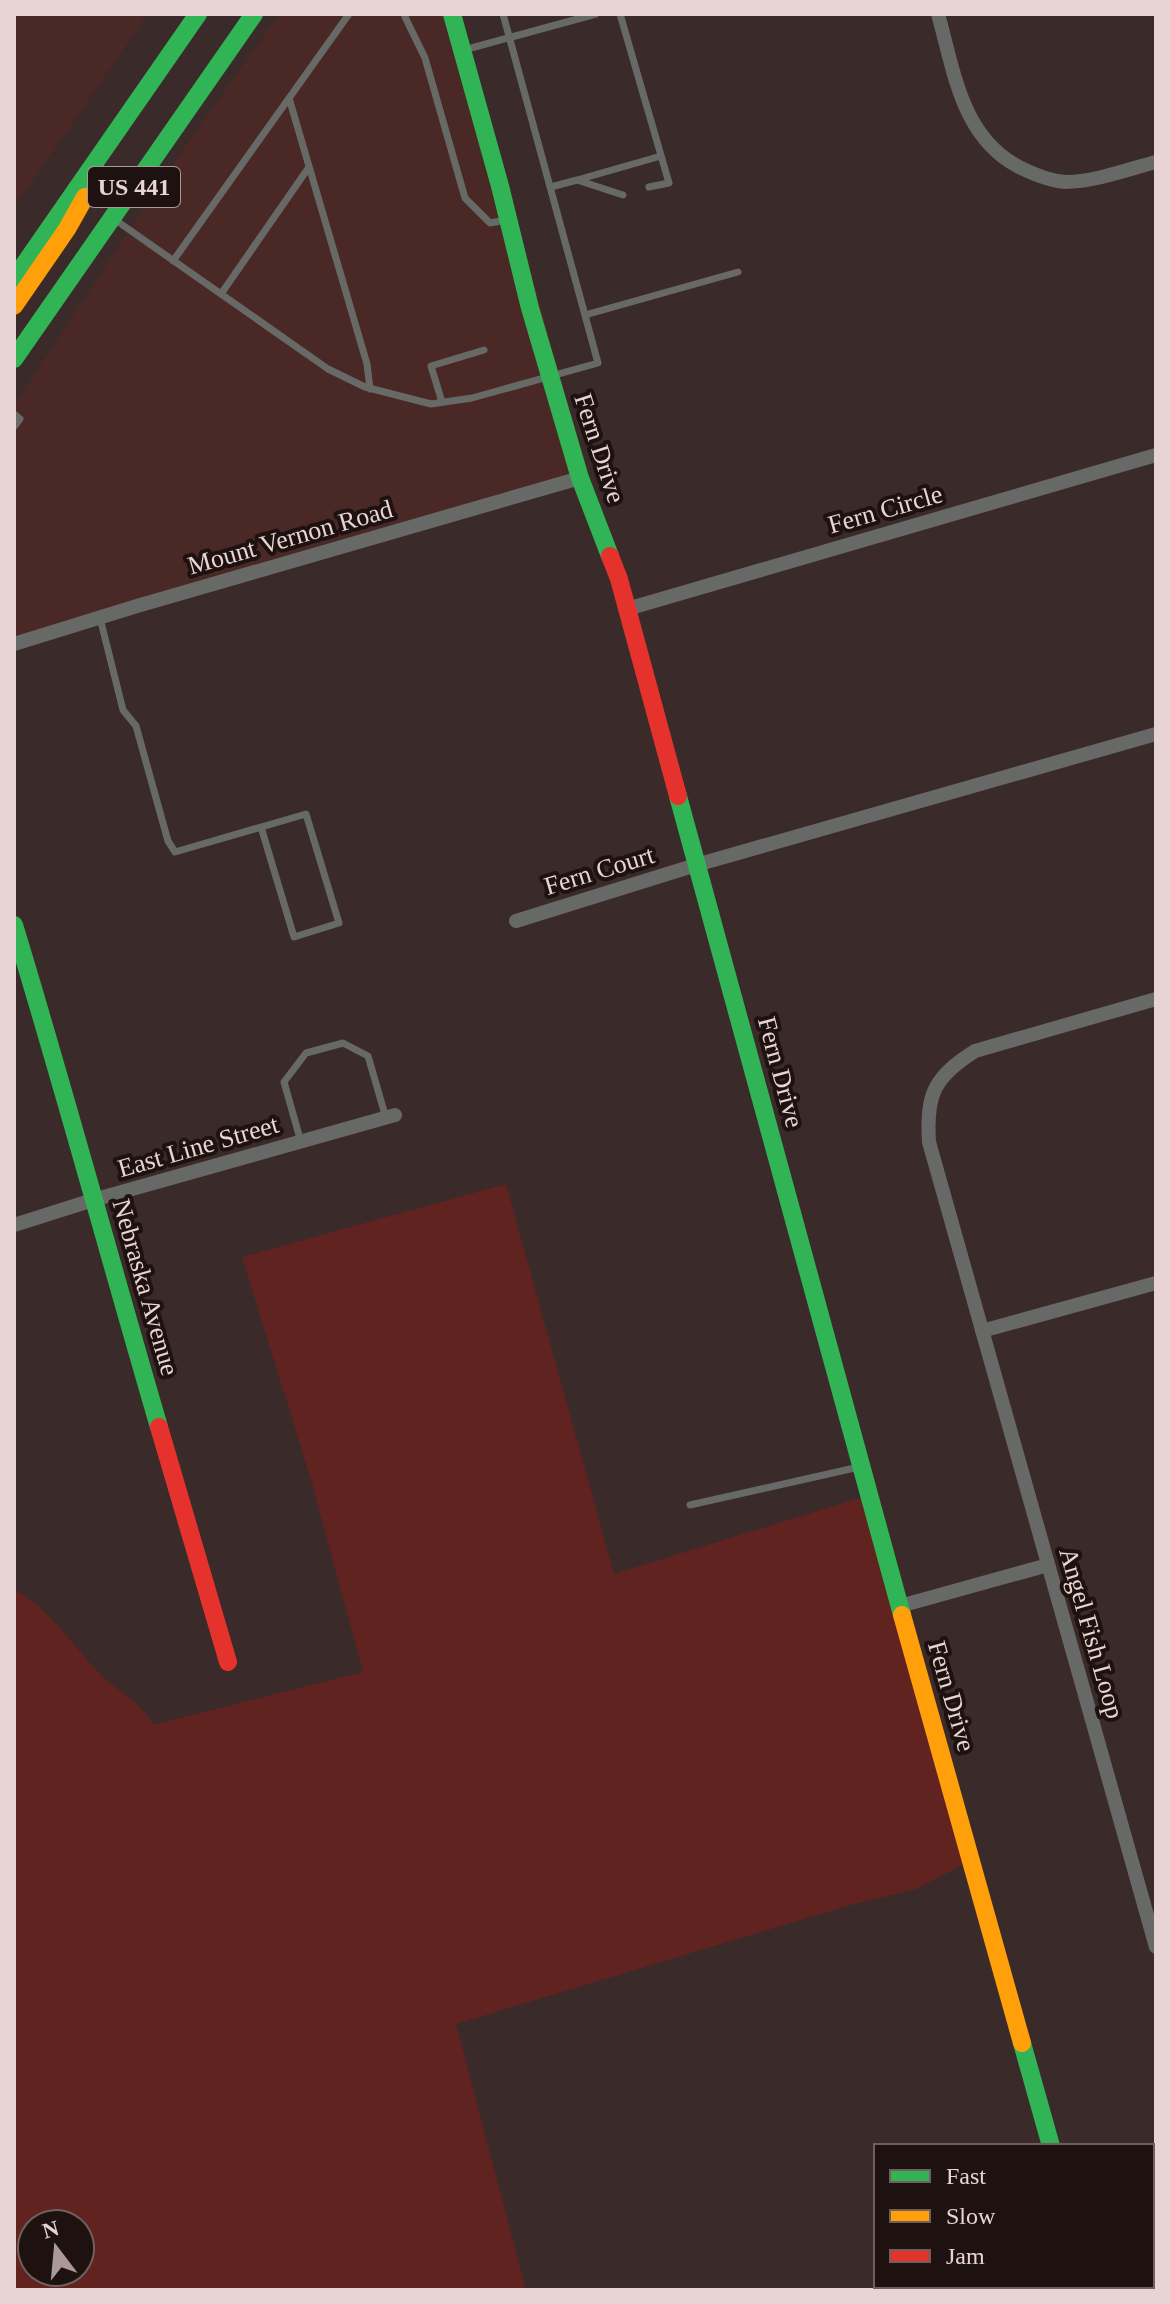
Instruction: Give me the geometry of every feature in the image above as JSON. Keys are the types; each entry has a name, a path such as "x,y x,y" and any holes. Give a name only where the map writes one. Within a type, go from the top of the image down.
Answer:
{"street":[{"name":"US 441","path":"14,279 198,14"},
{"name":"US 441","path":"14,359 254,14"},
{"name":"Fern Drive","path":"452,14 550,377 580,478 619,579 861,1466 1050,2144"},
{"path":"938,14 961,99 980,134 992,149 1010,162 1033,174 1069,182 1156,162"},
{"path":"14,306 67,229 91,186 97,158"},
{"name":"Fern Circle","path":"627,609 1156,455"},
{"name":"Mount Vernon Road","path":"14,644 580,478"},
{"path":"696,865 1156,734"},
{"name":"Fern Court","path":"516,921 696,865"},
{"name":"Nebraska Avenue","path":"14,925 228,1662"},
{"name":"Angel Fish Loop","path":"1156,999 975,1051 951,1066 934,1089 927,1115 929,1142 1156,1947"},
{"name":"East Line Street","path":"14,1225 391,1116"},
{"path":"982,1331 1156,1283"},
{"path":"900,1606 1048,1565"}],"lane":[{"path":"173,261 349,14"},
{"path":"112,218 328,369 370,389 431,404 472,398 598,363 503,14"},
{"path":"462,51 596,14"},
{"path":"620,14 669,183 649,187"},
{"path":"403,15 425,58 465,198 490,223 508,219"},
{"path":"289,98 367,364 370,389"},
{"path":"551,187 661,156"},
{"path":"221,294 309,167"},
{"path":"577,180 623,195"},
{"path":"585,315 738,272"},
{"path":"442,402 431,366 484,350"},
{"path":"14,414 20,419 14,427"},
{"path":"100,618 123,710 136,726 168,841 175,852 261,827 306,814 339,923 294,937 261,827"},
{"path":"301,1142 284,1082 306,1053 343,1043 368,1056 391,1116"},
{"path":"690,1505 861,1466"}],"shaded area":[{"path":"14,14 148,14 14,208"},
{"path":"279,14 458,14 589,476 14,651 14,404 186,145"},
{"path":"506,1184 614,1574 863,1497 970,1861 916,1889 847,1906 456,2024 526,2290 14,2290 14,1589 49,1616 99,1673 136,1703 153,1725 363,1672 312,1483 242,1257"}],"traffic: fast":[{"path":"14,279 198,14"},
{"path":"14,359 254,14"},
{"path":"452,14 530,308 580,478 610,556"},
{"path":"678,796 902,1615"},
{"path":"14,925 159,1427"},
{"path":"1022,2043 1050,2144"}],"traffic: slow":[{"path":"14,306 85,197"},
{"path":"902,1615 1022,2043"}],"traffic: jam":[{"path":"610,556 678,796"},
{"path":"159,1427 228,1662"}]}
